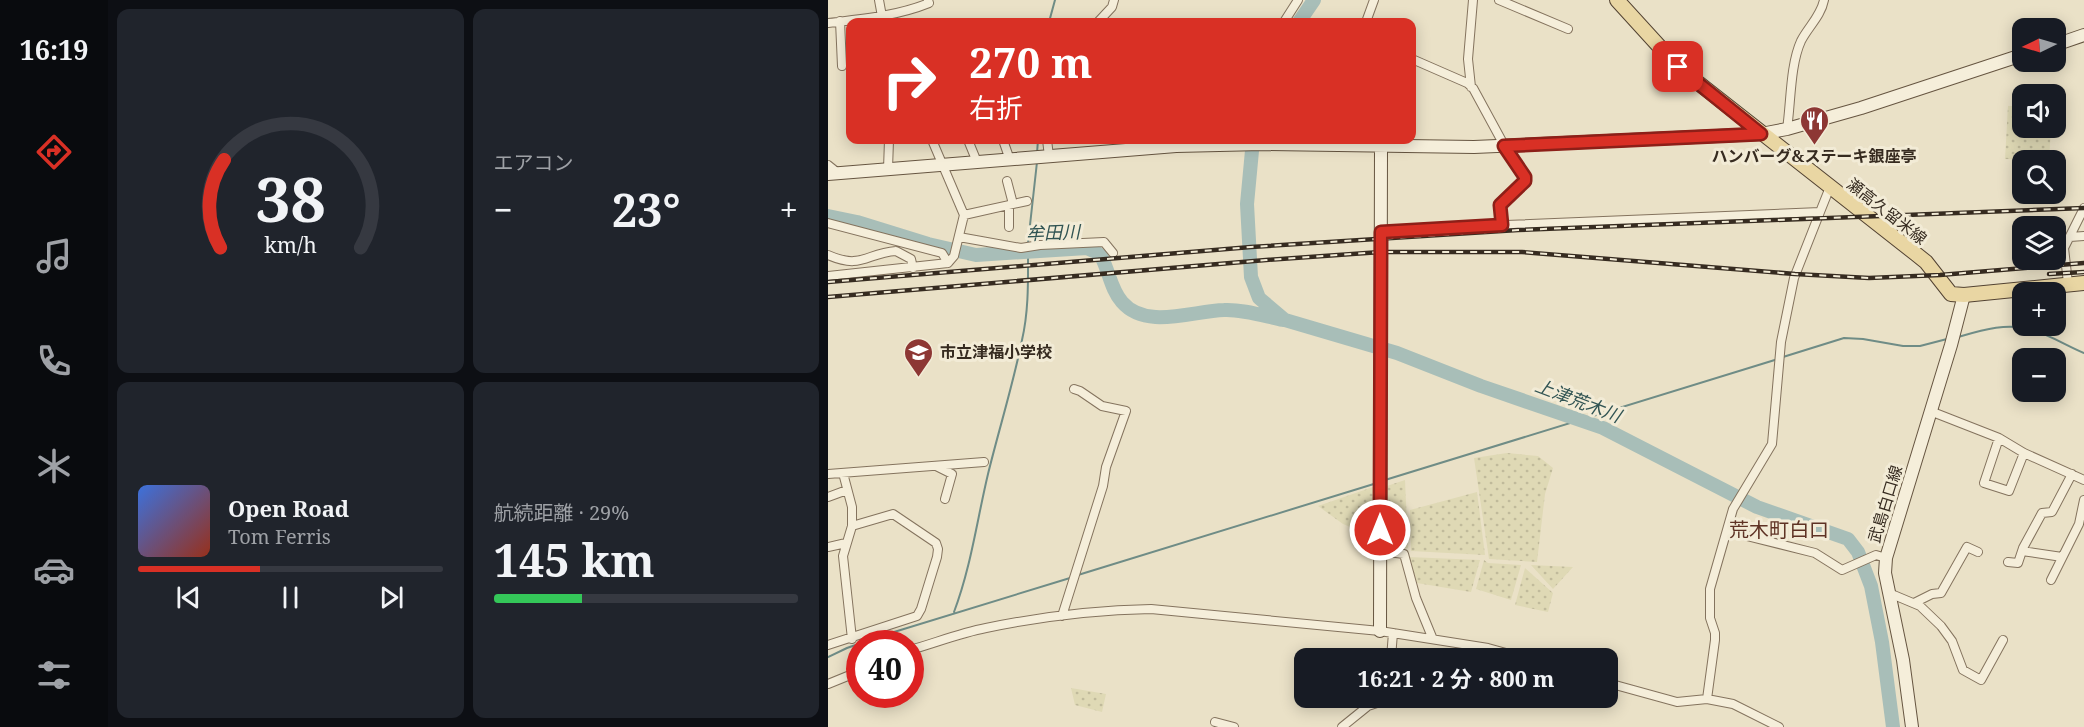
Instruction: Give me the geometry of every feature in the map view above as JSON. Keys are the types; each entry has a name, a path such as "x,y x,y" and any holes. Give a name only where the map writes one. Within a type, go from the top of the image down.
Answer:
{"main road":[{"name":"瀬高久留米線","path":"1617,0 1678,67 1926,262 1952,294 1964,295"},
{"path":"1964,295 2084,283"}],"street":[{"path":"879,0 883,18"},
{"path":"886,18 929,3 928,0"},
{"path":"1102,18 1112,7 1114,0"},
{"path":"1287,18 1298,0"},
{"path":"1367,18 1374,0"},
{"path":"1471,87 1468,59 1473,0"},
{"path":"1499,0 1568,29"},
{"path":"1788,129 1796,58 1801,41 1822,8 1824,0"},
{"path":"840,21 842,66"},
{"path":"828,23 846,21"},
{"path":"2066,41 2084,35"},
{"path":"1364,144 1504,146 1761,134 1788,129 2012,59"},
{"path":"1416,61 1467,83 1471,87 1504,146 1525,177 1525,181 1500,205 1502,225"},
{"path":"888,170 889,144"},
{"path":"828,276 948,263 954,256 964,215 934,144"},
{"path":"970,144 977,162"},
{"path":"1004,144 1010,160"},
{"path":"1048,144 1049,156"},
{"path":"831,171 888,170 1010,160 1137,144"},
{"path":"1381,145 1380,551 1389,648"},
{"path":"1007,180 1011,204 1009,227"},
{"path":"1707,699 1715,640 1710,618 1710,588 1733,509 1772,444 1781,342 1794,279 1830,187"},
{"path":"964,215 1027,201"},
{"path":"2067,283 2064,248 2084,208"},
{"path":"1381,232 1820,212"},
{"path":"828,223 942,253 948,263"},
{"path":"959,237 1021,248 1104,242 1113,252"},
{"path":"2070,237 2084,237"},
{"path":"828,255 844,262 868,260 896,251 911,259 913,268"},
{"name":"武島白口線","path":"1912,727 1903,660 1881,556 1930,411 1964,295"},
{"path":"1062,616 1103,486 1106,467 1126,411 1102,406 1074,389"},
{"path":"1930,411 2000,438 2024,453 2084,480"},
{"path":"2000,438 1984,483 2009,491 2024,453"},
{"path":"828,474 984,462"},
{"path":"935,466 952,474 945,499"},
{"path":"843,473 852,507 852,526 843,556 851,630"},
{"path":"2008,562 2019,562 2022,551 2042,513 2052,512 2072,474"},
{"path":"828,497 847,490"},
{"path":"2051,580 2079,524 2084,500"},
{"path":"852,526 893,514 936,543 938,549 917,616 877,630"},
{"path":"1727,531 1815,553 1842,570 1881,556"},
{"path":"828,547 846,543"},
{"path":"1914,603 1932,594 1941,593 1966,547 1978,552"},
{"path":"1380,551 1404,554 1416,598 1432,638"},
{"path":"2022,551 2062,557"},
{"path":"1889,593 1914,603 1941,626 1952,641 1964,670 1981,680 2003,640"},
{"path":"924,646 985,628 1062,616 1125,609 1150,609 1387,632 1488,648"},
{"path":"828,645 846,640"},
{"path":"828,684 846,677"},
{"path":"1618,686 1677,702 1707,699 1733,704 1779,727"},
{"path":"1342,727 1366,708"},
{"path":"1215,722 1234,727"}],"shaded area":[{"path":"2008,106 2012,106 2012,138 2050,138 2050,150 2012,150 2012,159 2005,159"},
{"path":"1507,453 1538,456 1553,468 1545,494 1537,562 1489,559 1474,458"},
{"path":"1405,480 1408,548 1402,549 1387,542 1387,486"},
{"path":"1373,487 1375,537 1343,524 1318,506"},
{"path":"1477,492 1485,555 1411,551 1410,510"},
{"path":"1408,557 1480,560 1471,592 1417,583"},
{"path":"1484,560 1488,563 1521,565 1511,600 1476,589"},
{"path":"1531,565 1573,567 1553,589"},
{"path":"1525,568 1553,593 1548,612 1515,605"},
{"path":"1071,688 1106,694 1102,712 1075,705"}],"waterway":[{"path":"1050,18 1055,0"},
{"name":"上津荒木川","path":"1302,18 1314,0"},
{"path":"1037,153 1038,144"},
{"name":"上津荒木川","path":"1253,144 1247,204 1251,277 1259,298 1285,320 1397,353 1481,386 1603,428 1757,507 1848,539 1858,552 1871,586 1882,642 1893,727"},
{"path":"1028,243 1037,162"},
{"name":"牟田川","path":"828,216 976,255 1087,248 1101,256 1115,292 1122,302 1132,310 1144,315 1170,317 1231,310 1283,320"},
{"path":"954,612 969,561 988,474 1022,340 1027,306 1028,249"},
{"path":"1958,337 1995,328 2023,328 2045,335 2084,353"},
{"path":"1783,357 1844,338 1903,346 1920,346 1947,339"},
{"name":"上津荒木川","path":"1385,480 1778,359"},
{"path":"1078,575 1377,483"},
{"path":"828,657 881,636 1070,578"}],"railway":[{"path":"828,282 1251,247 1518,230 2084,208"},
{"path":"828,297 1381,252 1522,252 1869,278 1940,275 2084,263"},
{"path":"2049,274 2084,272"}],"place":[{"name":"ハンバーグ&ステーキ銀座亭","path":"1814,146"},
{"name":"市立津福小学校","path":"919,378"}],"district":[{"name":"荒木町白口","path":"1779,530"}],"route":[{"path":"1380,530 1381,232 1502,225 1500,205 1525,181 1525,177 1504,146 1761,134 1678,67"}]}
